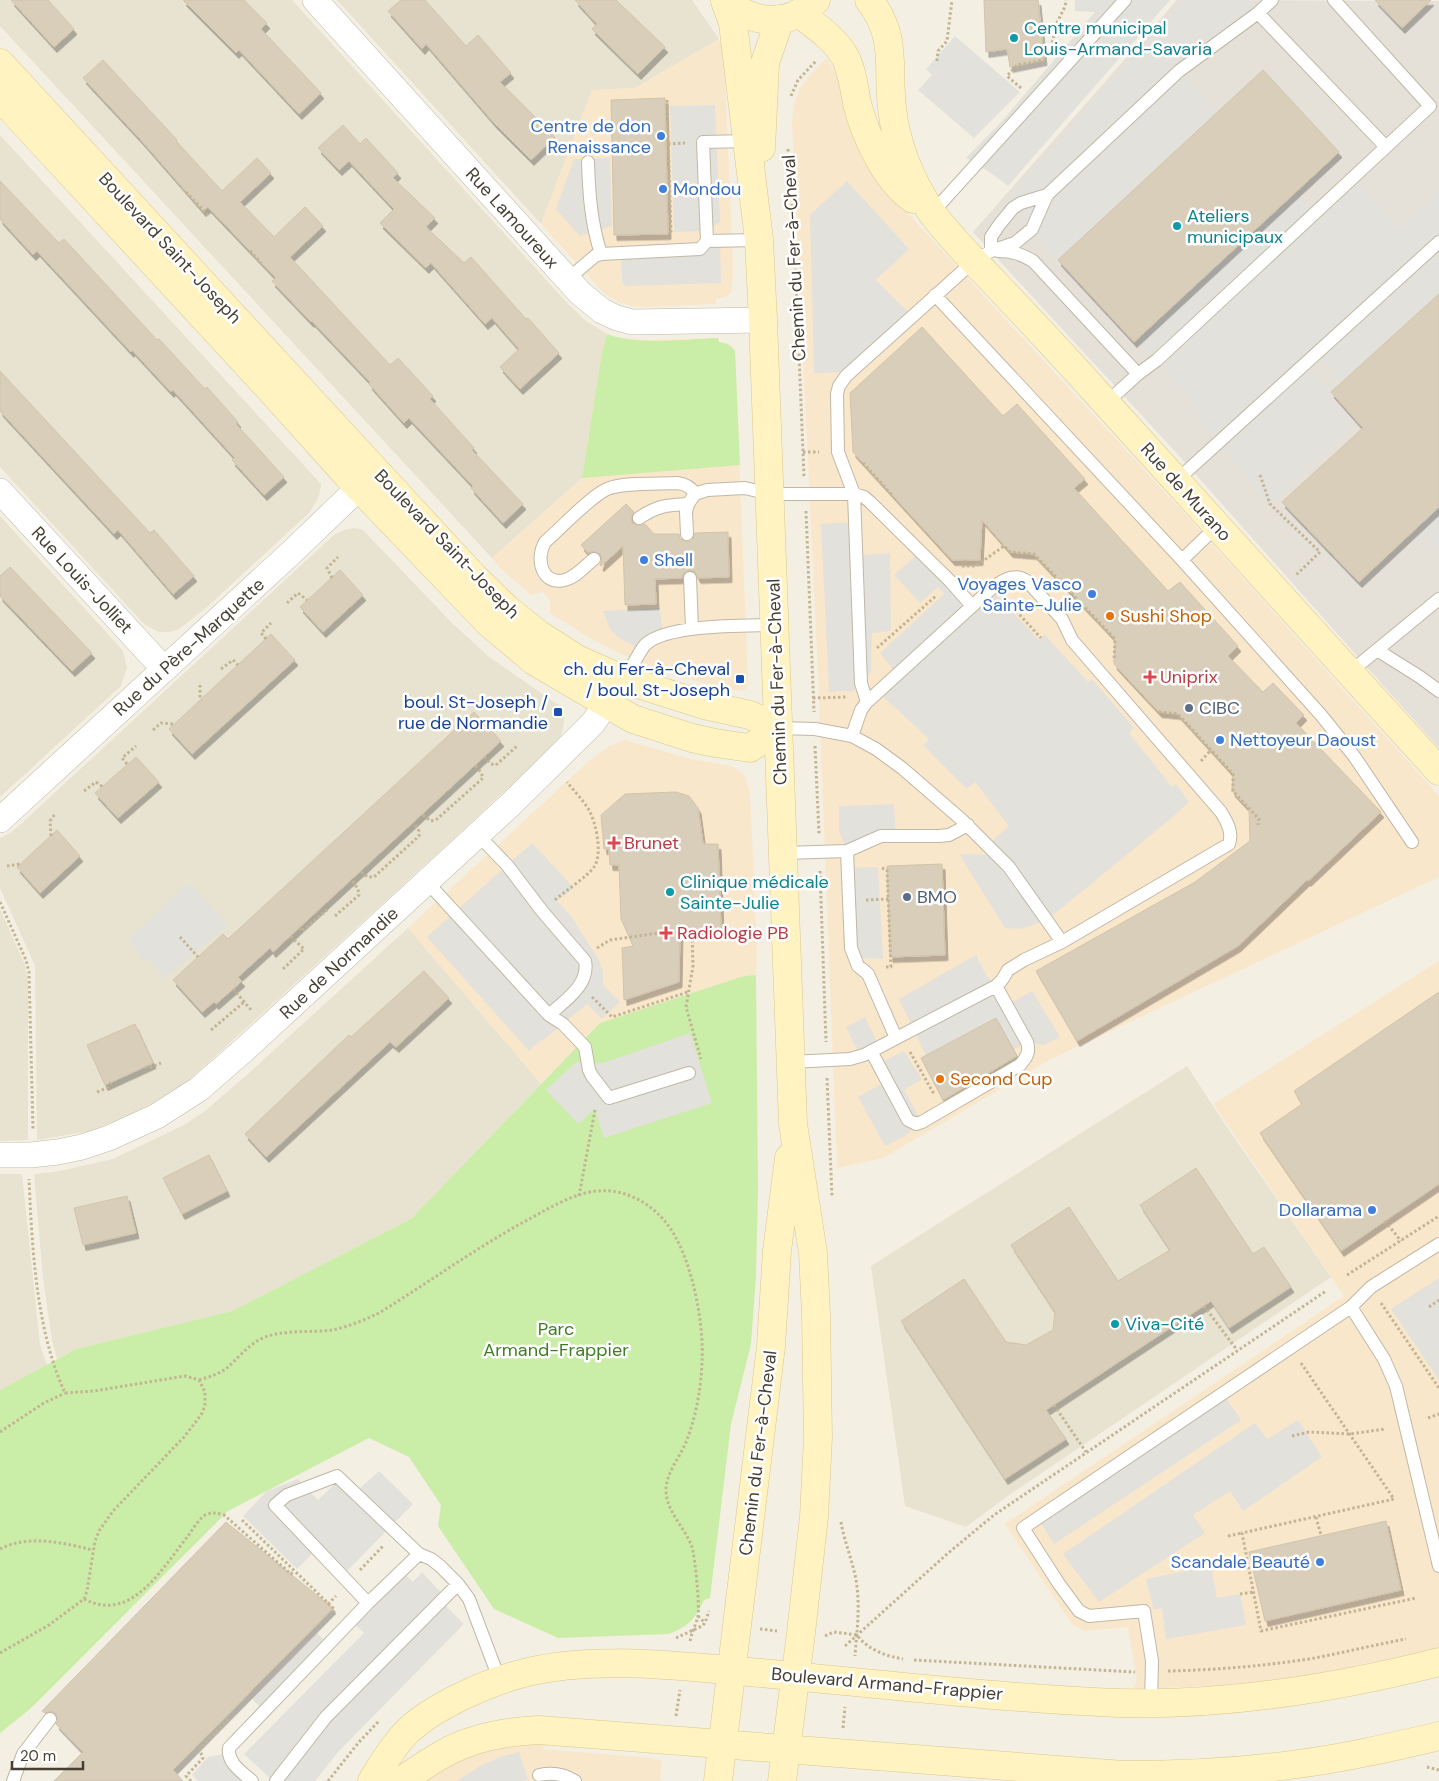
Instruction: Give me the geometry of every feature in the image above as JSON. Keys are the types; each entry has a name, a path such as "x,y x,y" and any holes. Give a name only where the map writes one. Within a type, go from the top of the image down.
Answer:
{"street":[{"name":"Rue Lamoureux","path":"315,0 594,306 623,320 640,323 763,320"},
{"path":"725,0 738,10 756,19 768,21 798,11"},
{"name":"Chemin du Fer-à-Cheval","path":"725,0 733,23 754,141 770,494 793,1124 813,1253 816,1314 818,1427 814,1517 782,1781"},
{"name":"Rue de Murano","path":"869,0 886,29 889,43 892,108 900,150 906,167 932,213"},
{"name":"Rue de Murano","path":"798,11 827,35 844,56 848,64 865,128 874,148 894,182 907,196 932,213 983,256 1106,403 1439,772"},
{"name":"Chemin du Fer-à-Cheval","path":"754,141 766,62 798,11"},
{"name":"Boulevard Saint-Joseph","path":"0,63 368,479 489,623 534,660 633,719 668,731 715,743 750,748 779,728"},
{"name":"Boulevard Saint-Joseph","path":"0,97 368,479 507,609 538,634 577,659 622,679 704,705 750,715 779,728"},
{"name":"Rue du Père-Marquette","path":"0,820 288,557 368,479"},
{"name":"Rue Louis-Jolliet","path":"0,491 164,669"},
{"name":"Rue de Normandie","path":"0,1155 31,1155 58,1152 82,1147 109,1138 171,1108 199,1088 229,1063 427,882 553,763 587,730 622,679"},
{"name":"Chemin du Fer-à-Cheval","path":"718,1781 771,1346 777,1251 793,1124"},
{"name":"Boulevard Armand-Frappier","path":"384,1779 396,1744 414,1725 455,1700 500,1681 544,1669 585,1664 633,1664 731,1671 1040,1698 1151,1702 1233,1699 1319,1687 1439,1662"},
{"name":"Boulevard Armand-Frappier","path":"384,1779 461,1745 484,1738 526,1731 563,1731 1168,1778 1298,1764 1360,1754 1439,1736"}],"lane":[{"path":"867,702 861,682 854,494 838,452 837,394 839,386 846,376 935,295 983,256 1015,243 1032,229 1047,195 1179,71 1258,13 1272,0"},
{"path":"1106,403 1156,360 1430,106 1334,0"},
{"path":"932,213 1118,2"},
{"path":"1258,13 1386,147"},
{"path":"568,279 595,256 601,254 700,249 707,241 703,142 754,141"},
{"path":"588,162 590,207 594,233 601,254"},
{"path":"983,256 991,237 1013,208 1047,195"},
{"path":"707,241 759,240"},
{"path":"1176,480 1439,242"},
{"path":"983,256 1012,251 1033,261 1138,374"},
{"path":"935,295 1182,560 1321,715 1354,756 1412,842"},
{"path":"594,559 572,578 562,581 554,580 546,575 541,568 539,558 545,542 596,496 607,489 677,482 692,488 691,499 686,512 687,534"},
{"path":"639,518 652,509 691,499 716,489 745,488 770,494 854,494 864,497 870,502 951,582 972,606"},
{"path":"1182,560 1217,526"},
{"path":"791,1062 850,1059 901,1041 996,986 1008,970 1024,960 1062,942 1229,844 1231,838 1230,829 1221,812 1072,640 1062,620 1027,581 1015,576 1007,578 993,587 867,702 860,710 852,736"},
{"path":"690,578 692,629"},
{"path":"1349,673 1439,599"},
{"path":"622,679 646,645 657,637 692,629 775,625"},
{"path":"1377,650 1420,676 1439,691"},
{"path":"779,728 814,729 852,736 876,749 902,768 968,826 1009,867 1062,942"},
{"path":"784,853 847,851 881,836 948,835 968,826"},
{"path":"478,835 507,865 542,911 585,961 586,974 580,985 548,1016"},
{"path":"847,851 851,948 858,966 868,974 901,1041"},
{"path":"427,882 548,1016 563,1024 585,1047 589,1070 609,1098 689,1073"},
{"path":"871,1051 908,1120 916,1124 922,1122 1020,1065 1028,1054 1027,1042 996,986"},
{"path":"1151,1702 1152,1661 1144,1611 1089,1616 1079,1611 1023,1528 1351,1307 1371,1287 1439,1244"},
{"path":"1351,1307 1384,1359 1396,1386 1439,1566"},
{"path":"368,1603 276,1505 283,1497 337,1476 419,1554 431,1559 458,1584 469,1599 500,1681"},
{"path":"252,1781 230,1759 229,1748 368,1603 419,1554"},
{"path":"276,1781 333,1710 458,1584"},
{"path":"13,1781 23,1754 50,1718"},
{"path":"539,1775 556,1773 566,1775 575,1781"}],"path":[{"path":"937,61 938,50 947,41 952,0"},
{"path":"1026,92 1007,76 1017,65 1044,60 1049,53 1066,0"},
{"path":"789,100 798,80 816,60"},
{"path":"667,100 668,189 671,232"},
{"name":"Chemin du Fer-à-Cheval","path":"788,146 794,231 804,475"},
{"path":"186,192 208,215"},
{"path":"250,251 262,263"},
{"path":"803,452 819,452"},
{"path":"859,459 892,495"},
{"path":"1260,475 1270,504 1320,552"},
{"name":"Chemin du Fer-à-Cheval","path":"806,513 813,698 848,697"},
{"path":"956,566 976,566 1004,546 1010,552 1034,554 1115,639 1114,664"},
{"path":"1290,580 1325,548"},
{"path":"332,578 327,568 338,557"},
{"path":"965,560 967,566"},
{"path":"976,566 1041,638"},
{"path":"287,603 298,594 307,600"},
{"path":"876,649 937,595"},
{"path":"266,639 261,633 271,623"},
{"path":"221,669 233,660 238,664"},
{"path":"200,685 200,700"},
{"path":"1154,706 1159,712 1178,714 1233,774 1232,791 1259,819 1258,826"},
{"path":"153,730 161,723 174,724"},
{"path":"127,764 122,758 136,746"},
{"path":"484,757 491,764 496,765 516,746"},
{"name":"Chemin du Fer-à-Cheval","path":"816,762 818,833"},
{"path":"553,763 589,810 597,837 598,857 594,867 572,886"},
{"path":"423,815 431,821 437,820 483,778 481,772 475,766"},
{"path":"84,791 96,782 102,787"},
{"path":"51,836 50,821 55,814"},
{"path":"361,872 368,877 374,876 419,836 419,831 414,823"},
{"path":"597,837 603,837"},
{"path":"8,866 20,864"},
{"path":"882,868 887,870 891,967"},
{"path":"820,871 826,1043"},
{"path":"335,916 359,894 352,880"},
{"path":"0,902 26,960 29,972 33,1131"},
{"path":"299,928 302,931 328,909"},
{"path":"692,930 693,966 686,1008 704,1068"},
{"path":"610,940 659,933"},
{"path":"283,969 304,949 290,936"},
{"path":"180,937 198,957"},
{"path":"580,985 612,1017 688,992"},
{"path":"211,1030 244,1002"},
{"path":"901,1041 934,1094"},
{"path":"144,1067 149,1068 161,1063"},
{"path":"928,1083 933,1080"},
{"path":"97,1092 107,1088 112,1082"},
{"path":"579,1196 595,1109"},
{"path":"28,1174 34,1252 49,1352 65,1393"},
{"path":"0,1432 44,1403 65,1393 124,1386 174,1377 185,1376 199,1380 225,1369 263,1338 292,1333 332,1330 362,1321 379,1313 490,1241 556,1205 579,1196 591,1192 614,1192 635,1198 646,1204 666,1222 674,1233 687,1264 698,1312 702,1346 701,1370 693,1424 686,1443 667,1481 666,1490 671,1510 688,1536 693,1550 698,1616 691,1632 690,1641"},
{"path":"1347,1275 1439,1216"},
{"path":"1385,1221 1401,1241"},
{"path":"845,1646 947,1554 994,1515 1326,1291"},
{"path":"1429,1306 1439,1300"},
{"path":"1380,1302 1439,1388"},
{"path":"1204,1306 1237,1350"},
{"path":"1228,1536 1394,1499 1299,1360"},
{"path":"0,1653 49,1625 84,1599 87,1591 93,1550 99,1531 108,1517 184,1437 201,1415 205,1406 205,1392 199,1380"},
{"path":"1054,1405 1086,1452"},
{"path":"1428,1418 1439,1414"},
{"path":"1292,1436 1309,1432 1350,1434 1385,1429"},
{"path":"84,1599 102,1606 115,1605 133,1598 167,1564 201,1518 212,1513 224,1515 291,1574 294,1571"},
{"path":"1316,1516 1321,1535"},
{"path":"242,1520 335,1610 328,1617"},
{"path":"1242,1533 1261,1631 1416,1598"},
{"path":"0,1549 9,1544 26,1541 55,1541 93,1550"},
{"path":"358,1573 388,1541"},
{"path":"1240,1594 1254,1592"},
{"path":"328,1604 338,1594"},
{"path":"691,1632 705,1623 709,1611"},
{"path":"698,1616 705,1623"},
{"path":"827,1636 834,1632 857,1635"},
{"path":"849,1661 854,1658 857,1635"},
{"name":"Boulevard Armand-Frappier","path":"857,1635 863,1644 883,1654 900,1658 1141,1672"},
{"path":"1161,1671 1196,1671 1252,1667 1311,1658 1406,1639"},
{"path":"676,1714 680,1689"},
{"path":"191,1781 186,1776 203,1758 200,1751 201,1747 234,1713"},
{"path":"1428,1767 1439,1770"}],"shaded area":[{"path":"0,0 292,0 568,304 586,321 607,334 602,352 582,478 492,558 0,26"},
{"path":"337,0 692,0 719,39 635,88 592,90 541,224"},
{"path":"1075,0 1170,0 1008,186 966,158 1003,120 1095,12 1075,11"},
{"path":"1177,0 1439,1 1439,748 1182,459 973,232"},
{"path":"1184,0 1247,0 1258,13 1179,71 1217,113 1058,260 1007,201"},
{"path":"955,36 1020,92 974,138 918,90 932,75 926,69"},
{"path":"719,39 723,45 724,55 733,263 732,292 725,297 716,299 716,304 646,307 631,306 619,302 600,289 541,224 592,90 635,88"},
{"path":"827,58 836,74 856,131 902,207 1194,524 1439,796 1439,877 1051,1059 883,1158 837,1168 818,674 792,123 794,104 799,90 808,77"},
{"path":"715,105 720,222 706,231 674,232 670,106"},
{"path":"0,135 321,484 319,496 310,512 206,608 179,629 170,632 159,632 145,625 0,467"},
{"path":"610,158 612,226 580,236 556,209 574,159"},
{"path":"1353,177 1399,229 1439,193 1439,294 1342,382 1315,355 1304,365 1331,392 1326,397 1353,425 1270,504 1195,414 1200,409 1138,338 1296,191 1315,212"},
{"path":"847,181 909,249 876,280 912,316 851,372 814,373 810,215"},
{"path":"720,241 721,283 626,286 622,282 621,252"},
{"path":"607,334 616,337 646,340 718,338 719,342 732,346 735,351 748,683 746,689 742,691 721,688 653,667 619,653 588,637 550,613 550,601 543,592 531,595 500,568 492,558 582,478 602,352"},
{"path":"1439,507 1439,549 1418,526"},
{"path":"0,516 123,651 127,667 121,686 0,797"},
{"path":"855,522 856,556 890,553 891,631 872,633 871,672 853,691 829,692 821,524"},
{"path":"354,528 362,529 452,623 488,656 564,709 564,723 561,736 554,745 463,830 187,1082 134,1113 91,1131 37,1140 35,966 0,888 0,838 10,833 22,823 335,534"},
{"path":"920,552 972,606 991,589 1039,640 1045,635 1088,682 1092,679 1134,728 1129,733 1172,787 1176,784 1189,802 1047,920 1021,929 1005,928 959,854 996,855 988,845 1009,826 975,782 967,789 923,745 929,739 878,692 897,674 880,653 944,594 938,587 920,603 894,575"},
{"path":"660,608 663,636 641,650 618,637 610,629 603,611"},
{"path":"624,740 691,759 731,766 740,771 746,778 750,794 757,945 756,975 744,976 600,1023 541,1084 408,928 589,761 608,747"},
{"path":"894,804 896,836 847,851 839,831 839,806"},
{"path":"532,843 574,888 557,901 571,916 599,960 603,971 603,985 620,1002 602,1019 587,1004 529,1051 427,937"},
{"path":"878,867 883,959 854,958 848,868"},
{"path":"189,883 228,925 163,979 152,961 143,960 129,939"},
{"path":"0,909 25,965 28,980 28,1140 0,1141"},
{"path":"408,928 541,1084 411,1219 232,1311 76,1349 57,1359 52,1340 43,1278 34,1174 55,1172 113,1159 184,1125 205,1111 249,1073"},
{"path":"976,955 986,975 996,986 1007,1005 1032,991 1060,1037 1044,1045 1027,1042 1013,1050 995,1018 926,1056 899,999"},
{"path":"1439,961 1439,1648 1301,1677 1241,1685 1132,1689 1137,1681 1128,1627 1084,1631 1072,1624 1005,1524 1344,1296 1213,1104"},
{"path":"865,1017 879,1046 860,1056 846,1027"},
{"path":"690,1033 712,1103 604,1138 595,1109 578,1124 546,1090 576,1062 603,1063"},
{"path":"904,1051 922,1079 904,1090 922,1122 916,1124 907,1135 885,1146 858,1097 887,1081 878,1064"},
{"path":"1187,1066 1224,1123 1331,1277 1005,1498 966,1527 905,1506 871,1266"},
{"path":"0,1174 22,1174 40,1345 47,1365 0,1390"},
{"path":"1439,1278 1439,1380 1391,1309"},
{"path":"1223,1394 1241,1420 1054,1544 1038,1518"},
{"path":"1298,1420 1322,1457 1243,1511 1230,1491 1193,1515 1205,1533 1099,1602 1063,1554 1255,1423 1267,1439"},
{"path":"379,1471 413,1504 342,1576 317,1549 297,1569 243,1516 267,1491 298,1479 318,1500 340,1479 355,1493"},
{"path":"1211,1566 1217,1598 1240,1594 1246,1625 1166,1639 1162,1608 1154,1610 1146,1579"},
{"path":"401,1570 413,1582 422,1572 445,1597 441,1601 464,1624 338,1752 315,1781 273,1781 244,1754 364,1633 351,1621"},
{"path":"317,1633 328,1644 264,1711 252,1699"},
{"path":"536,1744 548,1744 542,1749 650,1758 662,1761 660,1778 663,1781 423,1781 453,1764 477,1754"},
{"path":"519,1752 528,1779 522,1781 457,1781 480,1766 500,1757"},
{"path":"228,1753 246,1775 240,1781 198,1781 192,1775 208,1757"}],"green space":[{"path":"607,334 619,338 646,341 718,338 719,342 732,347 735,351 740,465 582,478 602,352"},
{"name":"Parc Armand-Frappier","path":"756,975 758,1190 756,1276 751,1344 731,1424 710,1598 704,1600 691,1621 669,1634 558,1638 494,1609 438,1526 441,1505 409,1457 369,1438 228,1511 30,1709 0,1733 0,1390 76,1349 232,1311 411,1219 600,1023 744,976"}],"building":[{"path":"11,0 48,0 74,29 54,47"},
{"path":"183,0 244,0 267,23 261,29 321,93 299,114 239,50 236,53"},
{"path":"401,0 425,0 466,46 478,35 511,73 500,82 555,137 531,160 494,123 426,44 422,49 388,11"},
{"path":"575,0 616,0 665,47 638,74 592,29 597,24"},
{"name":"Centre municipal Louis-Armand-Savaria","path":"984,0 1038,0 1044,60 1010,67 1007,49 986,52"},
{"path":"1375,0 1431,0 1402,28"},
{"path":"103,60 222,191 257,158 271,173 240,202 274,237 305,207 323,226 290,257 390,365 398,358 433,396 430,399 474,448 472,450 523,504 503,523 471,488 473,486 409,418 404,423 369,384 370,382 272,281 276,278 208,207 203,211 141,140 83,78"},
{"name":"Ateliers municipaux","path":"1263,70 1339,152 1134,342 1058,260"},
{"path":"665,98 668,234 614,235 611,100"},
{"path":"343,125 360,144 366,138 398,173 393,178 435,218 426,227 464,263 471,257 559,353 520,389 500,367 519,349 492,318 485,324 431,263 426,268 380,223 394,209 349,161 339,170 318,148"},
{"path":"0,181 59,243 64,239 157,340 159,339 205,389 207,387 238,422 236,424 284,477 264,495 232,460 235,458 173,390 171,392 132,350 131,352 37,251 33,255 0,219"},
{"path":"1439,294 1439,507 1359,582 1282,502 1363,428 1331,392"},
{"path":"922,327 1003,416 1017,404 1085,479 1074,488 1168,591 1180,582 1238,646 1228,656 1263,692 1273,683 1304,715 1296,723 1381,812 1238,946 1077,1041 1036,971 1195,882 1250,841 1249,809 1232,791 1233,774 1178,714 1159,712 1114,664 1115,639 1034,554 1010,552 982,520 980,560 952,560 853,452 850,393"},
{"path":"0,371 150,533 154,530 194,576 173,594 118,530 114,534 0,411"},
{"path":"626,504 634,512 631,518 632,523 639,526 645,524 654,534 679,534 680,539 687,542 692,541 695,533 728,532 729,577 698,578 694,571 689,570 683,574 682,578 655,579 656,604 625,605 623,546 601,566 602,558 600,554 593,551 588,553 581,545"},
{"path":"10,567 92,653 72,671 0,596 0,576"},
{"path":"340,570 363,595 323,632 300,607"},
{"path":"271,634 295,660 192,754 169,729"},
{"path":"474,712 501,741 273,952 270,948 238,977 242,981 216,1004 214,1002 202,1012 173,980 223,934 228,939"},
{"path":"136,757 159,782 118,818 95,793"},
{"name":"Clinique médicale Sainte-Julie","path":"676,792 689,796 698,808 703,844 718,844 721,928 680,930 679,982 624,1000 622,948 633,946 621,919 619,865 610,865 609,849 604,849 601,815 625,794"},
{"path":"57,830 80,856 40,893 17,867"},
{"path":"942,864 945,955 890,957 887,866"},
{"path":"424,971 449,998 396,1047 390,1042 266,1157 245,1134 349,1035 351,1037"},
{"path":"1439,992 1439,1184 1341,1251 1260,1133 1302,1104 1294,1091"},
{"path":"996,1018 1017,1056 943,1100 921,1058"},
{"path":"135,1024 153,1063 105,1085 87,1045"},
{"path":"209,1155 227,1191 182,1214 163,1178"},
{"name":"Viva-Cité","path":"1196,1168 1253,1254 1264,1247 1291,1287 1229,1328 1211,1301 1046,1410 1066,1439 1005,1479 901,1321 964,1279 1006,1342 1026,1345 1053,1330 1055,1312 1011,1245 1069,1207 1118,1281 1170,1250 1140,1205"},
{"path":"127,1196 136,1233 83,1245 74,1208"},
{"path":"1386,1521 1401,1590 1265,1621 1249,1552"},
{"path":"226,1522 333,1608 173,1770 183,1781 54,1781 83,1752 56,1724 58,1720 55,1713 51,1711 45,1713 42,1711"}],"place":[{"name":"Centre municipal Louis-Armand-Savaria","path":"1014,38"},
{"name":"Centre de don Renaissance","path":"661,136"},
{"name":"Mondou","path":"663,189"},
{"name":"Ateliers municipaux","path":"1177,226"},
{"name":"Shell","path":"644,560"},
{"name":"Voyages Vasco Sainte-Julie","path":"1092,594"},
{"name":"Sushi Shop","path":"1110,616"},
{"name":"Uniprix","path":"1150,677"},
{"name":"ch. du Fer-à-Cheval / boul. St-Joseph","path":"740,679"},
{"name":"CIBC","path":"1189,708"},
{"name":"boul. St-Joseph / rue de Normandie","path":"558,712"},
{"name":"Nettoyeur Daoust","path":"1220,740"},
{"name":"Brunet","path":"614,843"},
{"name":"Clinique médicale Sainte-Julie","path":"670,892"},
{"name":"BMO","path":"907,897"},
{"name":"Radiologie PB","path":"666,933"},
{"name":"Second Cup","path":"940,1079"},
{"name":"Dollarama","path":"1372,1210"},
{"name":"Viva-Cité","path":"1115,1324"},
{"name":"Scandale Beauté","path":"1320,1562"}]}
